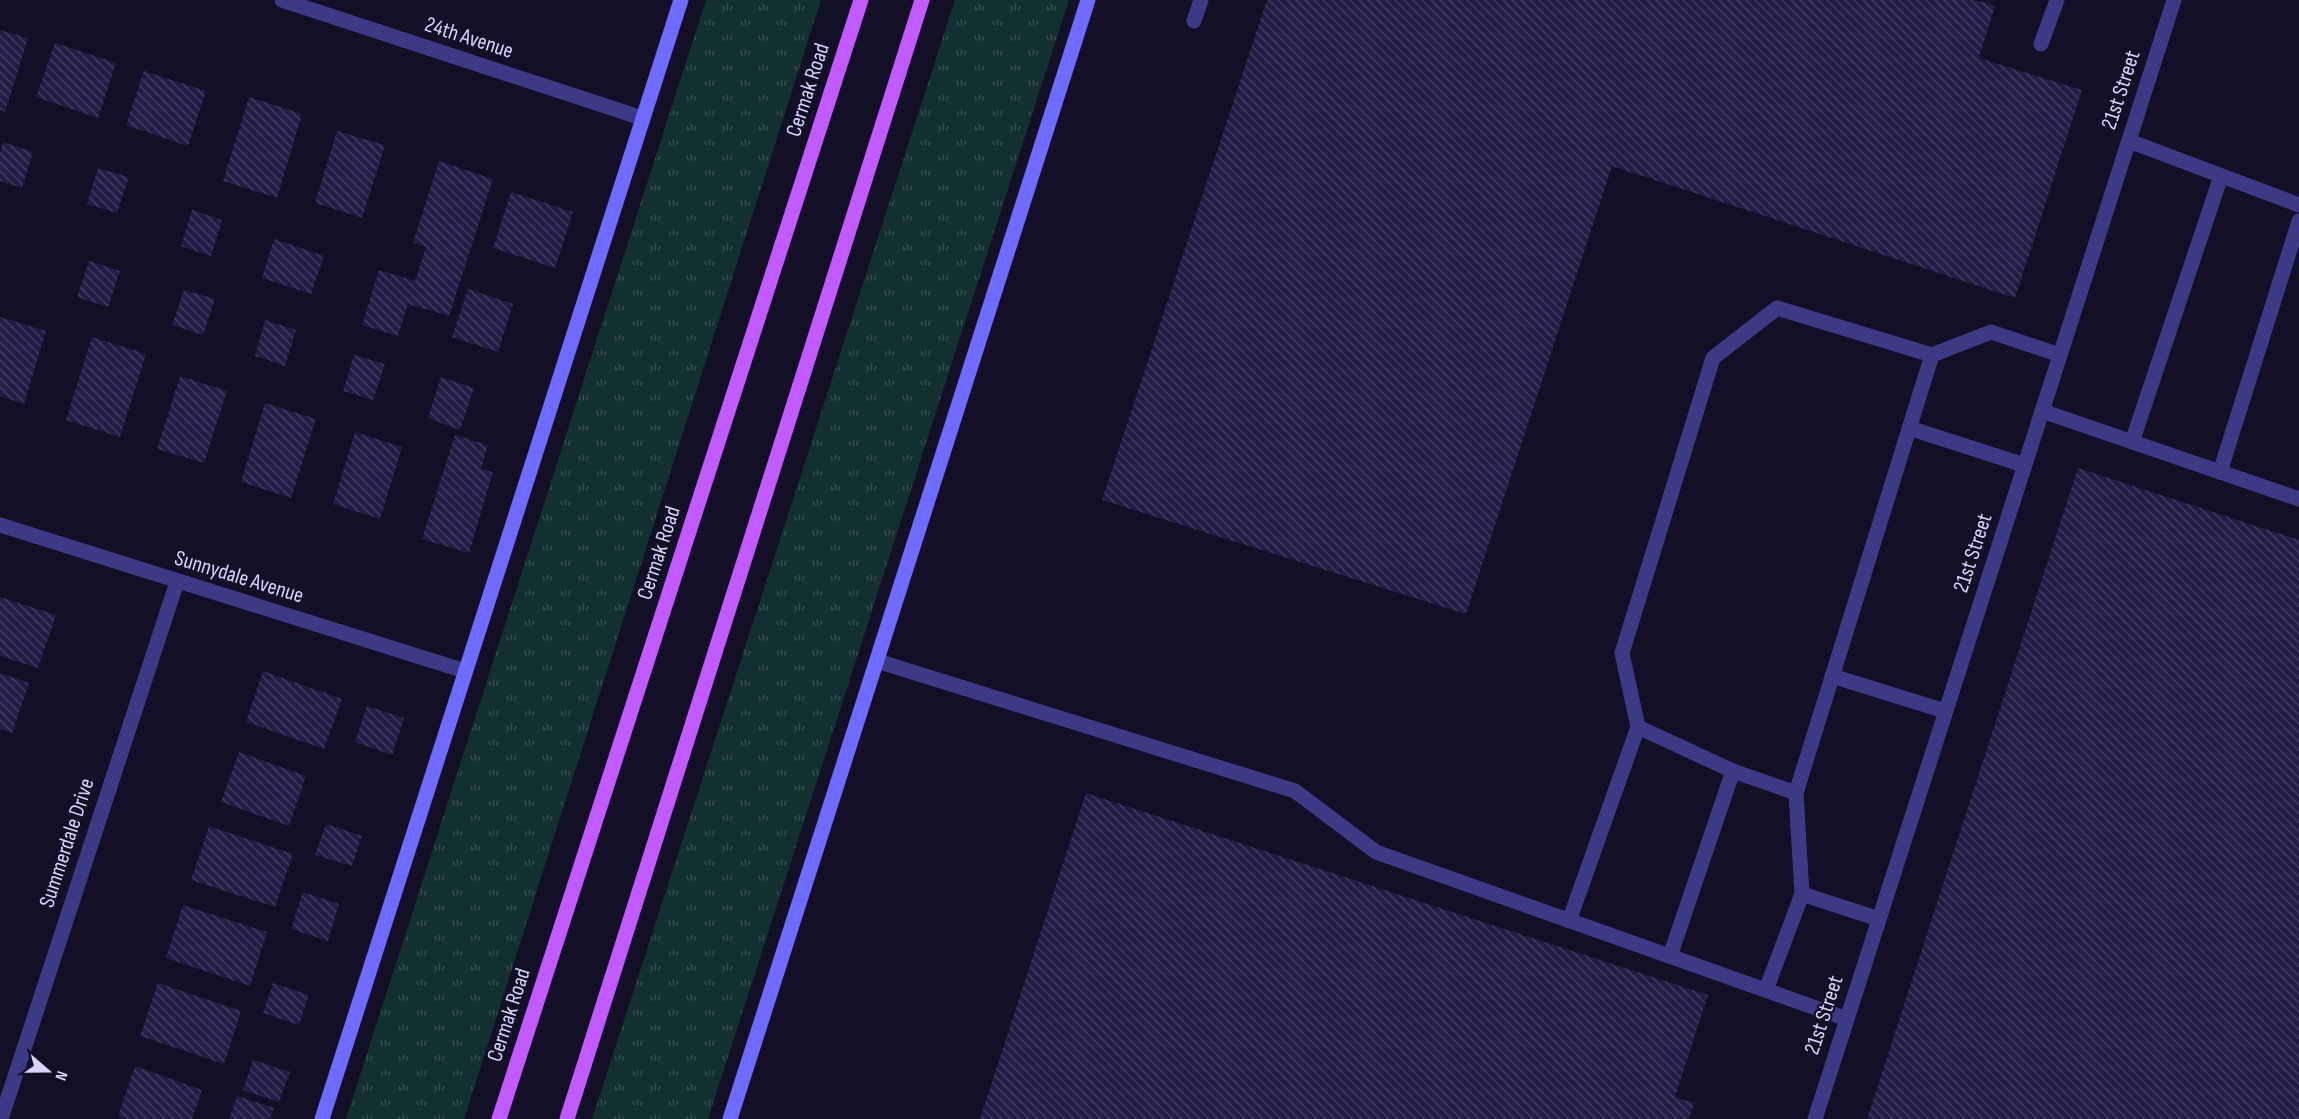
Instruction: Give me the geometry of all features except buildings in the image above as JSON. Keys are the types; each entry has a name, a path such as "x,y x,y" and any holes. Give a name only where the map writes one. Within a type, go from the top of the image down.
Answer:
{"main road":[{"path":"322,1119 681,0"},
{"name":"Cermak Road","path":"499,1119 861,0"},
{"path":"567,1119 922,0"},
{"path":"730,1119 1088,0"}],"street":[{"name":"24th Avenue","path":"282,0 642,118"},
{"path":"1194,21 1201,0"},
{"path":"2041,44 2057,0"},
{"name":"21st Street","path":"1815,1119 2174,0"},
{"path":"2129,141 2299,205"},
{"path":"2132,442 2221,176"},
{"path":"2220,471 2299,221"},
{"path":"1569,921 1638,727 1622,653 1713,358 1776,308 1932,355 1991,332 2060,355"},
{"path":"1766,990 1802,894 1796,793 1932,355"},
{"path":"2042,411 2299,499"},
{"path":"1909,428 2024,465"},
{"name":"Sunnydale Avenue","path":"0,525 465,671"},
{"name":"Summerdale Drive","path":"1,1119 177,582"},
{"path":"877,661 1295,790 1376,852 1847,1019"},
{"path":"1832,675 1946,711"},
{"path":"1638,727 1732,771 1796,793"},
{"path":"1670,956 1732,771"},
{"path":"1802,894 1879,919"}],"green space":[{"path":"706,0 821,0 464,1119 346,1119"},
{"path":"955,0 1069,0 708,1119 592,1119"}]}
